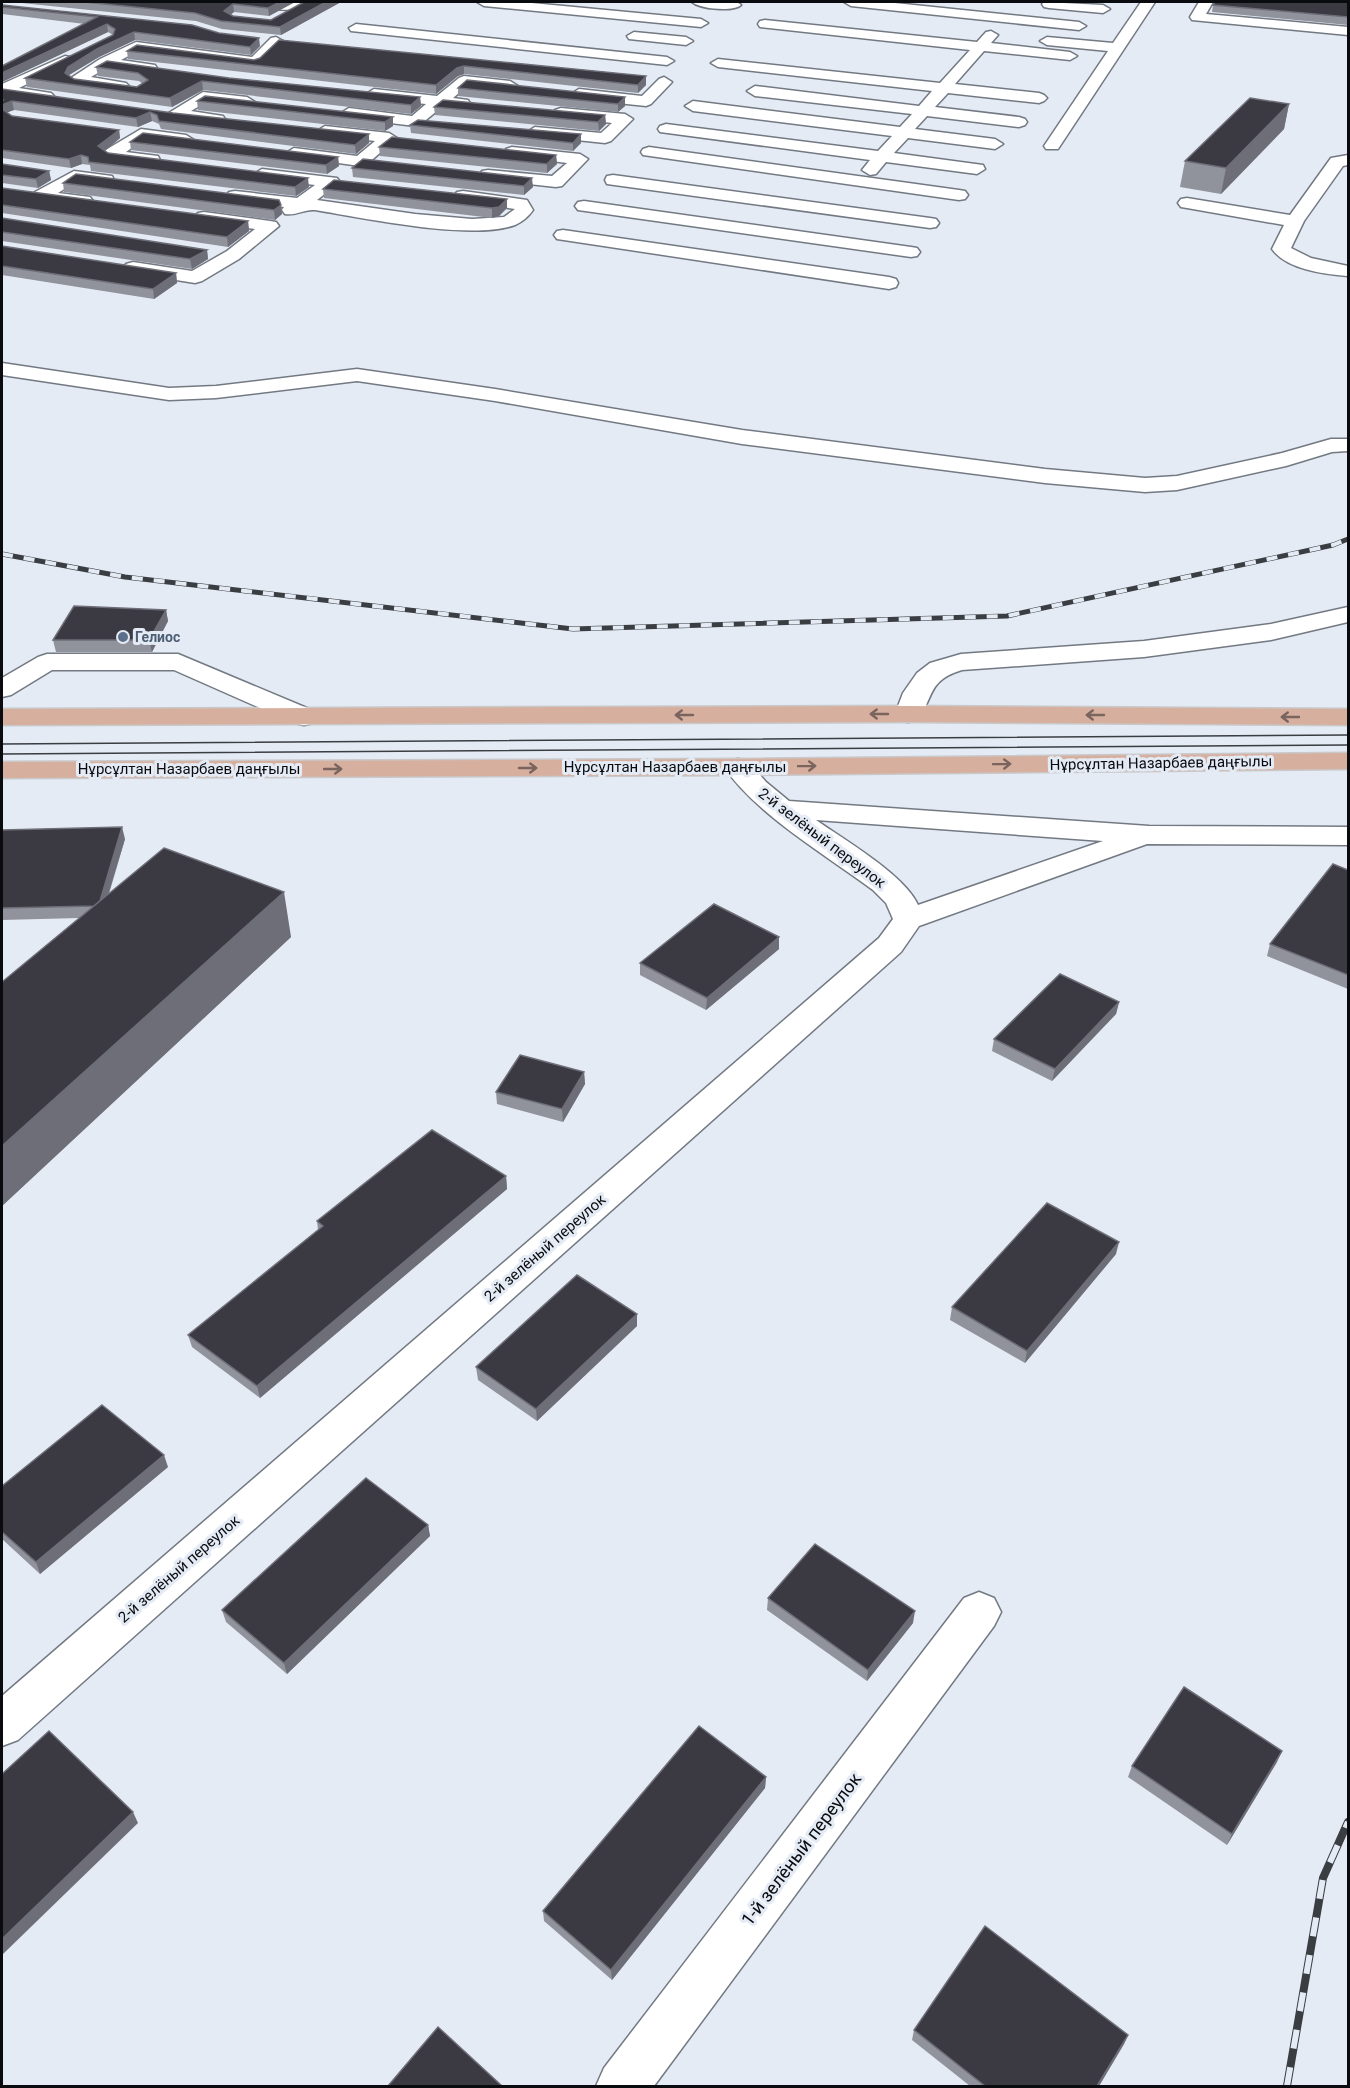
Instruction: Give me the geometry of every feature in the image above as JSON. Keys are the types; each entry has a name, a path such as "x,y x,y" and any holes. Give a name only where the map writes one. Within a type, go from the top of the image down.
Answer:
{"main road":[{"path":"2,717 908,714 1348,717"},
{"name":"Нұрсұлтан Назарбаев даңғылы","path":"2,770 738,767 1348,761"}],"street":[{"path":"254,2 304,4"},
{"path":"484,2 564,5 701,23"},
{"path":"699,2 734,5"},
{"path":"851,2 934,6 1086,27"},
{"path":"1052,146 1148,2"},
{"path":"1206,2 1197,17 1255,17 1306,27 1348,31"},
{"path":"1037,3 1103,9"},
{"path":"281,17 304,4"},
{"path":"543,20 564,5"},
{"path":"914,27 934,6"},
{"path":"1306,27 1313,10"},
{"path":"849,21 1117,48"},
{"path":"765,24 1070,56"},
{"path":"356,28 667,61"},
{"path":"510,43 527,32"},
{"path":"616,34 686,41"},
{"path":"782,267 991,35"},
{"path":"239,73 282,42 254,39"},
{"path":"134,87 76,80 136,46 278,64"},
{"path":"60,98 2,90 82,51"},
{"path":"105,62 162,70"},
{"path":"718,63 1039,98"},
{"path":"939,65 983,70"},
{"path":"441,79 521,88"},
{"path":"217,194 463,224 492,225 510,221 646,101 664,82 641,80"},
{"path":"115,265 195,277 233,255 300,204 337,183 360,161 394,138 464,81"},
{"path":"42,196 110,155 169,114 222,85"},
{"path":"738,89 1019,122"},
{"path":"359,92 475,104"},
{"path":"180,93 262,103"},
{"path":"567,93 646,101"},
{"path":"693,106 995,144"},
{"path":"332,111 438,123"},
{"path":"544,111 625,119"},
{"path":"169,114 234,121"},
{"path":"306,129 394,138"},
{"path":"666,129 977,169"},
{"path":"522,130 605,138"},
{"path":"118,131 207,142"},
{"path":"490,149 580,159"},
{"path":"278,151 383,163"},
{"path":"649,152 959,195"},
{"path":"110,155 168,162"},
{"path":"1348,160 1337,162 1295,221 1281,249 1290,256 1314,265 1348,271"},
{"path":"250,172 337,183"},
{"path":"53,173 121,182"},
{"path":"476,173 556,182"},
{"path":"614,180 930,223"},
{"path":"444,194 512,201 521,204 524,210"},
{"path":"22,200 42,196 99,203"},
{"path":"1187,203 1295,221"},
{"path":"584,206 911,252"},
{"path":"190,215 270,226"},
{"path":"563,235 889,283"},
{"path":"210,251 233,255"},
{"path":"2,369 169,394 216,392 357,375 528,400 742,437 1045,476 1145,485 1176,483 1286,459 1331,446 1348,445"},
{"path":"908,714 917,690 930,673 961,662 1144,649 1271,632 1348,615"},
{"path":"2,689 47,662 178,662 304,717"},
{"name":"2-й зелёный переулок","path":"2,1725 890,945 908,920 900,898 884,883 780,808 756,788 738,767"},
{"path":"780,808 1149,835 1348,836"},
{"path":"908,920 1149,835"},
{"name":"1-й зелёный переулок","path":"622,2086 979,1612"}],"building":[{"path":"84,2 280,2 268,8 233,4 224,11 233,16 271,20 304,2 326,2 280,27 221,21 195,13"},
{"path":"1215,2 1348,2 1348,17 1213,5"},
{"path":"2,5 192,25 219,33 259,38 250,47 134,32 97,49 68,67 65,73 74,79 137,87 148,80 138,73 96,67 107,61 229,78 420,97 411,105 202,81 170,98 25,78 113,35 115,29 107,24 2,73 2,66 97,17 2,7"},
{"path":"279,40 646,76 638,85 464,66 457,68 436,85 127,51 137,45 254,60 260,58"},
{"path":"467,80 625,97 618,104 458,88"},
{"path":"2,89 173,113 369,134 355,145 159,121 157,115 150,112 136,118 12,101 4,104 2,109"},
{"path":"205,96 393,117 385,122 197,101"},
{"path":"1250,98 1289,104 1226,168 1185,161"},
{"path":"443,100 605,115 598,122 434,107"},
{"path":"2,109 12,116 119,130 98,146 108,153 308,178 295,187 89,162 88,157 81,155 69,159 2,150"},
{"path":"418,120 581,134 573,143 410,125"},
{"path":"143,133 338,157 326,165 130,142"},
{"path":"392,137 556,155 547,164 379,147"},
{"path":"363,159 532,178 524,186 352,168"},
{"path":"2,164 49,171 36,179 2,175"},
{"path":"76,174 279,200 281,205 274,210 63,183"},
{"path":"334,180 507,199 499,207 492,208 323,189"},
{"path":"2,188 248,221 227,237 2,205"},
{"path":"2,218 207,250 190,259 2,232"},
{"path":"2,246 176,273 153,289 2,266"},
{"path":"74,606 166,610 149,640 53,640"},
{"path":"122,827 100,901 94,906 2,908 2,830"},
{"path":"164,848 284,892 2,1146 2,982"},
{"path":"1333,864 1348,870 1348,975 1270,944"},
{"path":"714,904 779,937 707,998 640,963"},
{"path":"1060,974 1119,1002 1055,1069 994,1039"},
{"path":"520,1055 584,1072 562,1109 496,1092"},
{"path":"432,1130 506,1176 257,1386 188,1335 323,1226 317,1221"},
{"path":"1047,1203 1119,1242 1027,1351 952,1307"},
{"path":"577,1275 637,1314 536,1409 476,1367"},
{"path":"102,1405 164,1455 36,1562 2,1532 2,1486"},
{"path":"366,1478 428,1525 284,1663 222,1610"},
{"path":"815,1544 915,1611 868,1670 768,1598"},
{"path":"1184,1687 1282,1751 1232,1834 1132,1766"},
{"path":"699,1726 766,1777 611,1970 543,1911"},
{"path":"49,1731 133,1812 2,1939 2,1774"},
{"path":"985,1926 1128,2035 1097,2086 985,2086 914,2030"},
{"path":"438,2027 502,2086 388,2086"}],"tram line":[{"path":"2,744 1348,735"},
{"path":"2,754 1348,745"}],"railway":[{"path":"2,554 125,577 573,629 1007,616 1333,545 1348,539"},
{"path":"1287,2086 1323,1878 1348,1822"}],"place":[{"name":"Гелиос","path":"123,637"}]}
